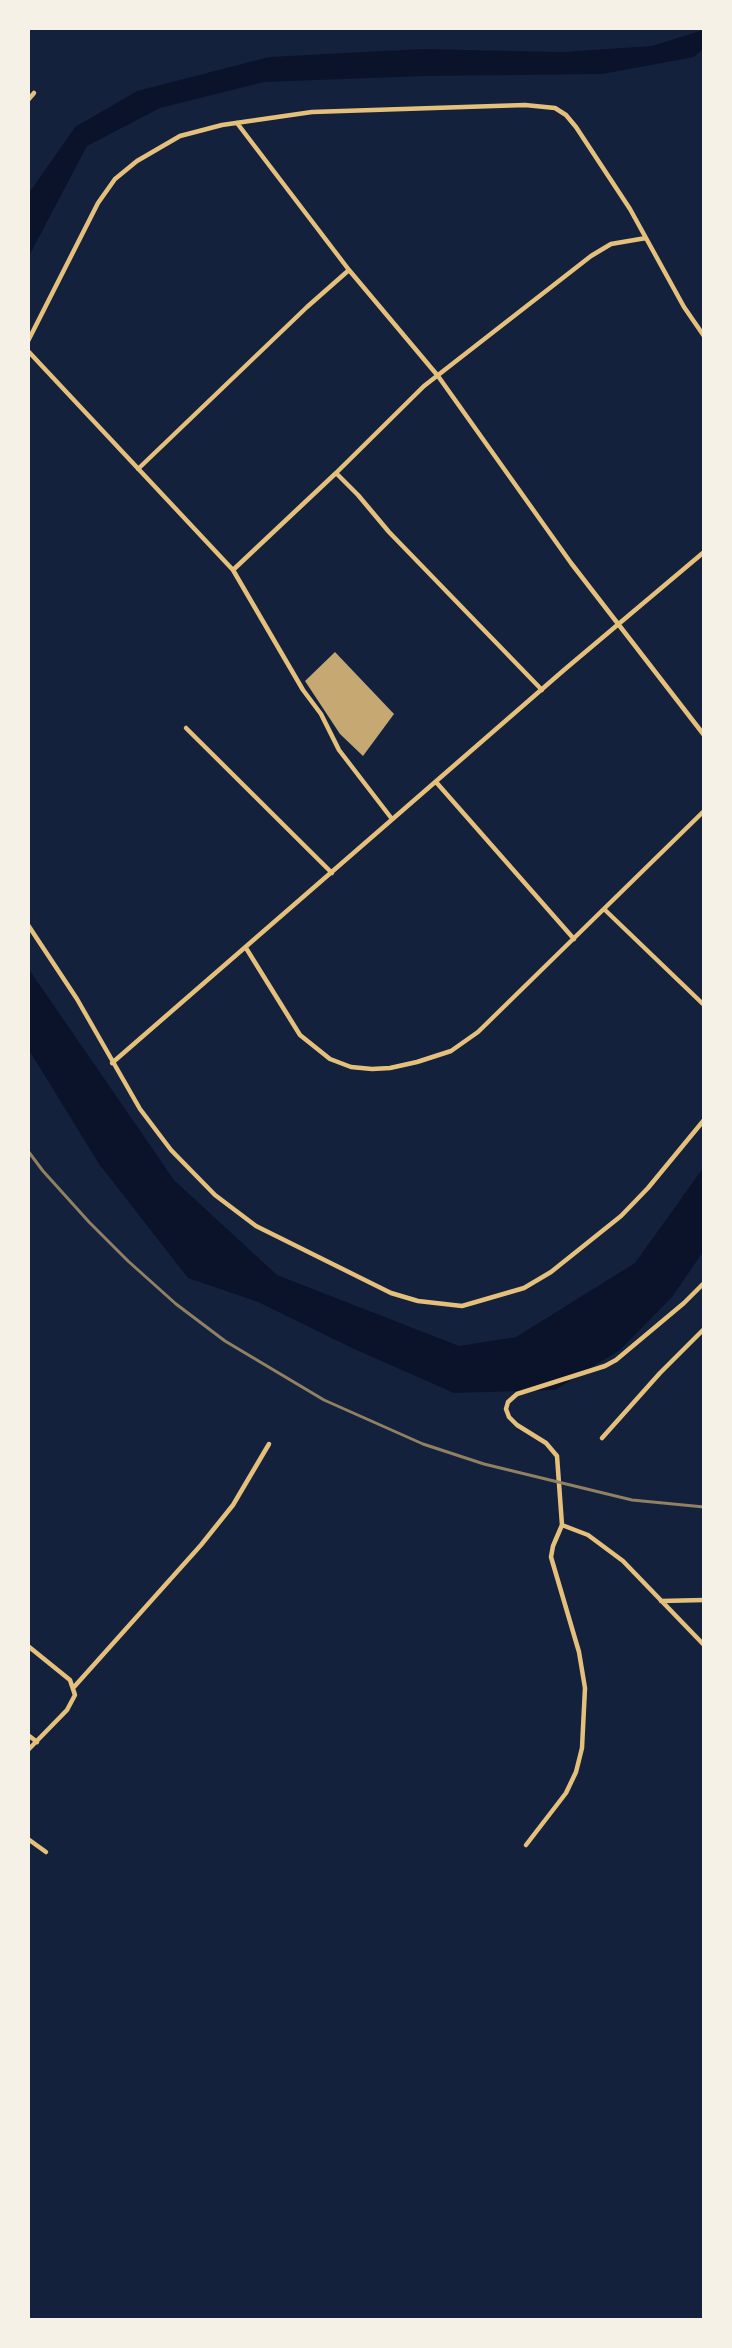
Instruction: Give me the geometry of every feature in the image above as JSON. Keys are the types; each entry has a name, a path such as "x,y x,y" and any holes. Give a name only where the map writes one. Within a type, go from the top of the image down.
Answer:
{"street":[{"path":"28,100 34,93"},
{"path":"28,341 98,203 115,179 137,161 180,136 237,123 312,112 525,105 555,108 566,115 587,142 646,238 684,307 704,336"},
{"path":"237,123 349,270 438,376 571,563 704,735"},
{"path":"233,570 424,386 591,256 611,243 646,238"},
{"path":"138,469 307,307 349,270"},
{"path":"28,351 233,570 303,690 321,714 339,750 392,819"},
{"path":"336,473 389,532 542,690"},
{"path":"112,1063 618,623 704,552"},
{"path":"186,728 332,873"},
{"path":"436,782 574,939"},
{"path":"246,948 300,1035 330,1059 351,1066 372,1069 417,1062 451,1051 465,1043 704,811"},
{"path":"604,909 704,1005"},
{"path":"28,925 77,999 140,1109 171,1150 214,1195 256,1226 391,1293 418,1301 462,1306 524,1288 551,1272 614,1222 641,1195 704,1120"},
{"path":"526,1845 566,1793 576,1772 582,1748 585,1688 579,1652 551,1557 552,1546 562,1525 557,1456 546,1443 517,1425 509,1417 506,1409 508,1402 517,1394 605,1366 616,1360 684,1303 704,1283"},
{"path":"602,1438 660,1373 704,1329"},
{"path":"74,1687 201,1545 233,1505 269,1444"},
{"path":"562,1525 588,1535 623,1561 704,1645"},
{"path":"661,1601 704,1600"},
{"path":"28,1646 63,1673 74,1687 75,1695 73,1702 28,1750"},
{"path":"28,1735 37,1742"},
{"path":"28,1839 46,1852"}],"water":[{"path":"703,30 703,49 694,57 602,74 426,76 264,82 160,108 87,146 29,256 29,193 75,127 137,91 269,57 421,49 562,52 652,46"},
{"path":"28,968 174,1180 277,1275 459,1346 516,1337 635,1263 703,1168 703,1252 672,1297 620,1350 555,1390 454,1393 352,1348 258,1302 188,1278 99,1164 29,1050"}],"building":[{"path":"335,652 394,714 363,756 340,734 305,681"}],"railway":[{"path":"28,1151 89,1222 176,1304 225,1341 324,1400 423,1444 484,1464 632,1500 704,1507"}]}
